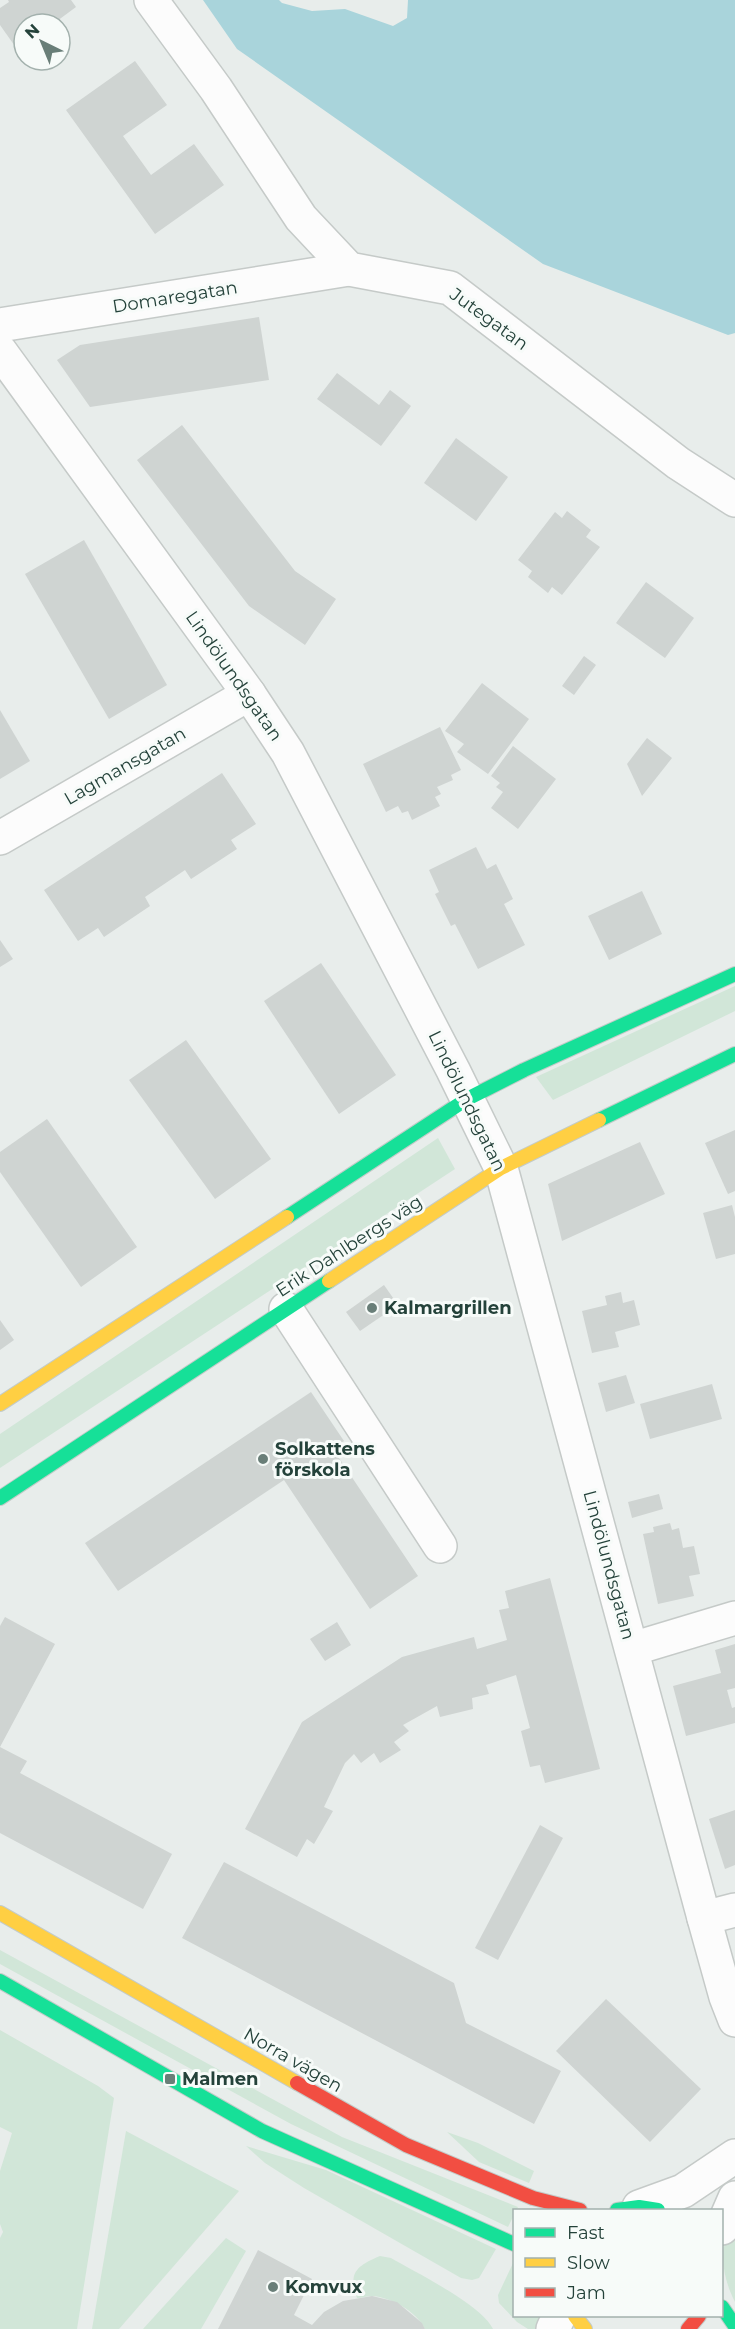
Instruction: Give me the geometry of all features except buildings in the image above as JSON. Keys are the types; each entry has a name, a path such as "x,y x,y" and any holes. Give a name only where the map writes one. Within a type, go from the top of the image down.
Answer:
{"main road":[{"path":"0,1404 467,1099 524,1070 735,974"},
{"name":"Erik Dahlbergs väg","path":"0,1498 501,1168 735,1054"},
{"name":"Norra vägen","path":"0,1913 406,2145 533,2198 573,2209"},
{"path":"0,1982 262,2131 513,2244"},
{"path":"723,2308 735,2326"},
{"path":"576,2317 585,2329"},
{"path":"688,2329 698,2317"}],"street":[{"path":"151,0 216,89 301,218 350,269"},
{"name":"Domaregatan","path":"0,325 350,269"},
{"name":"Jutegatan","path":"350,269 450,288 678,463 734,498"},
{"name":"Lindölundsgatan","path":"0,351 249,694 288,753 501,1168 704,1918 726,1997 735,2020"},
{"name":"Lagmansgatan","path":"0,838 249,694"},
{"path":"286,1309 440,1546"},
{"path":"632,1649 735,1618"},
{"path":"704,1918 735,1910"},
{"path":"640,2209 682,2191 735,2156"},
{"path":"723,2226 735,2198"}],"green space":[{"path":"735,986 735,1011 553,1100 536,1077"},
{"path":"438,1138 455,1169 0,1468 0,1434"},
{"path":"0,1950 342,2137 518,2207 513,2209 513,2217 508,2227 291,2124 0,1964"},
{"path":"0,2030 98,2086 114,2098 77,2329 0,2329 0,2238 3,2232 0,2224 0,2171 12,2133 0,2127"},
{"path":"126,2131 239,2191 119,2329 92,2329"},
{"path":"447,2132 478,2143 534,2171 529,2183 479,2162"},
{"path":"246,2146 326,2170 496,2249 479,2278 472,2280 461,2278 304,2188 265,2163"},
{"path":"728,2228 735,2234 735,2302 727,2283 723,2257"},
{"path":"226,2238 246,2251 201,2329 143,2329"},
{"path":"380,2256 391,2258 447,2290 476,2310 493,2329 425,2329 410,2311 395,2302 372,2296 357,2298 353,2282 356,2271 365,2263"},
{"path":"513,2263 513,2317 542,2317 540,2329 528,2329 517,2322 499,2303 498,2295"}],"water":[{"path":"203,0 279,0 282,3 312,11 345,9 393,26 407,18 408,0 735,0 735,333 728,335 543,264 237,49"}],"traffic: fast":[{"path":"287,1217 467,1099 524,1070 735,974"},
{"path":"599,1120 735,1054"},
{"path":"0,1498 329,1281"},
{"path":"0,1981 262,2131 513,2244"},
{"path":"624,2209 639,2207 652,2209"},
{"path":"723,2308 735,2326"}],"traffic: slow":[{"path":"329,1281 501,1168 599,1120"},
{"path":"0,1404 287,1217"},
{"path":"0,1913 297,2083"},
{"path":"576,2317 585,2329"}],"traffic: jam":[{"path":"297,2083 406,2145 533,2198 576,2209"},
{"path":"688,2329 698,2317"}],"place":[{"name":"Kalmargrillen","path":"372,1308"},
{"name":"Solkattens förskola","path":"263,1459"},
{"name":"Malmen","path":"170,2079"},
{"name":"Komvux","path":"273,2287"}]}
